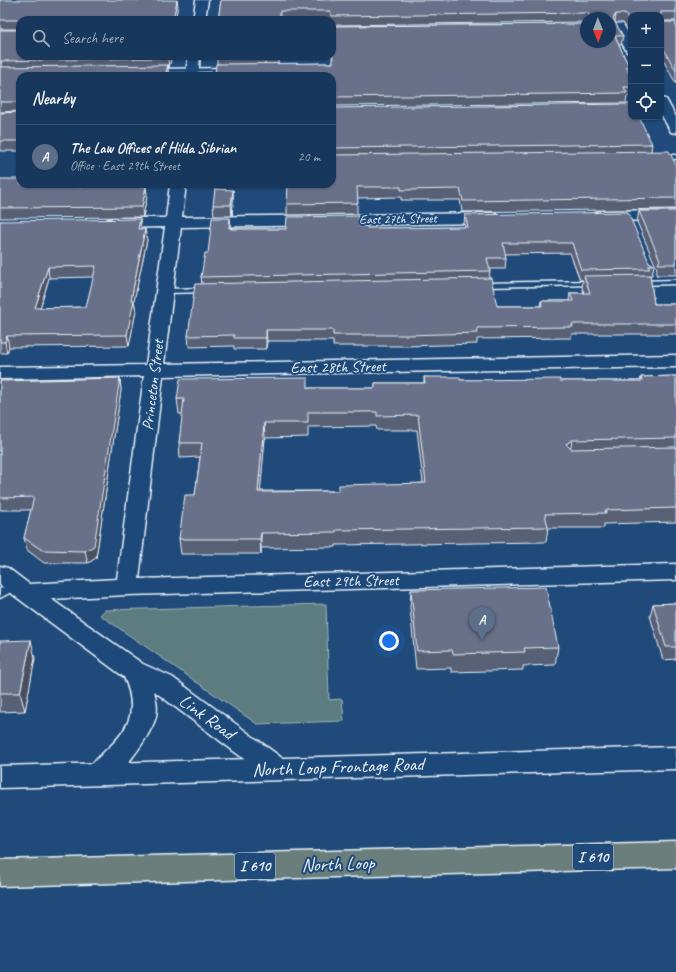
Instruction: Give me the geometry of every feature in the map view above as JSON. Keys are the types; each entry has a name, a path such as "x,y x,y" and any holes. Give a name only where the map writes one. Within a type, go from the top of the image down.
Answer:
{"highway":[{"path":"509,859 676,843"},
{"name":"North Loop","path":"0,873 676,855"}],"main road":[{"name":"North Loop Frontage Road","path":"0,777 676,758"}],"street":[{"path":"200,16 202,0"},
{"path":"616,27 628,27"},
{"path":"616,30 630,48"},
{"path":"192,72 194,60"},
{"path":"666,106 676,129"},
{"name":"Princeton Street","path":"127,587 177,188"},
{"path":"589,216 630,219 676,215"},
{"name":"East 27th Street","path":"94,224 509,218"},
{"name":"East 28th Street","path":"0,373 676,361"},
{"name":"East 29th Street","path":"10,586 127,587 676,572"},
{"name":"Link Road","path":"10,586 134,671 163,684 277,769"},
{"path":"98,774 132,741 141,724 144,702 143,692 134,671"}],"lane":[{"path":"205,72 232,70"},
{"path":"145,71 168,72"},
{"path":"652,157 676,157"},
{"path":"628,283 676,282"},
{"path":"468,286 604,283"},
{"path":"165,291 213,290"}],"green space":[{"path":"326,604 329,700 342,699 344,721 257,724 100,615 105,610"}],"building":[{"path":"0,0 177,0 174,16 16,16 16,20 0,20"},
{"path":"221,0 676,0 676,12 628,12 628,19 625,14 616,14 616,12 331,16 331,12 328,11 280,11 280,16 219,16"},
{"path":"664,22 676,22 676,71 664,49"},
{"path":"580,24 580,48 616,48 616,38 628,65 628,67 626,67 628,71 628,87 624,87 627,93 336,97 336,72 215,72 216,64 333,63 333,60 336,60 336,26"},
{"path":"616,24 623,36 616,36"},
{"path":"0,30 16,30 16,60 57,60 0,62"},
{"path":"168,65 166,72 16,72 16,102 0,102 0,66"},
{"path":"628,104 628,120 640,120 652,144 336,148 336,108"},
{"path":"16,112 16,141 0,141 0,113"},
{"path":"669,151 676,165 676,198 463,201 460,189 401,190 401,187 357,187 358,203 287,204 288,188 336,188 336,155"},
{"path":"0,179 16,179 16,188 146,188 142,207 0,208"},
{"path":"215,189 233,190 231,205 213,205"},
{"path":"639,211 676,211 676,264 658,264 660,260"},
{"path":"628,212 649,262 654,265 649,265 649,269 581,270 572,243 503,243 506,258 487,258 490,271 201,277 205,253 208,253 212,218 230,218 229,228 231,229 286,229 287,217 358,216 359,226 367,226 367,228 468,227 465,215"},
{"path":"140,219 138,229 145,229 131,300 134,300 127,335 7,336 5,342 0,342 0,221","holes":["96,266 86,307 35,308 48,267"]},
{"path":"650,275 654,304 676,304 676,324 572,324 573,327 477,328 478,333 407,335 333,335 333,330 266,330 266,338 234,338 234,335 188,336 195,284 491,278 497,306 542,306 541,301 573,301 570,293 590,293 584,276"},
{"path":"676,376 676,438 572,440 566,444 571,449 676,447 676,508 605,510 606,513 545,514 548,527 336,530 336,532 261,533 260,539 179,539 185,495 195,495 202,443 179,443 184,399 177,399 180,379 308,378 308,388 375,388 375,383 425,383 424,377 460,377 460,380 560,379 560,381 642,381 641,377","holes":["308,412 377,412 377,416 418,415 426,483 339,485 339,491 258,492 264,423 308,423"]},
{"path":"120,378 94,546 85,551 42,550 24,538 34,497 0,498 0,381"},
{"path":"546,587 558,647 524,648 525,652 453,654 452,650 417,651 411,590"},
{"path":"676,603 676,647 666,647 653,604"},
{"path":"31,640 20,693 0,693 0,641"}],"place":[{"name":"The Law Offices of Hilda Sibrian","path":"482,640"}]}
